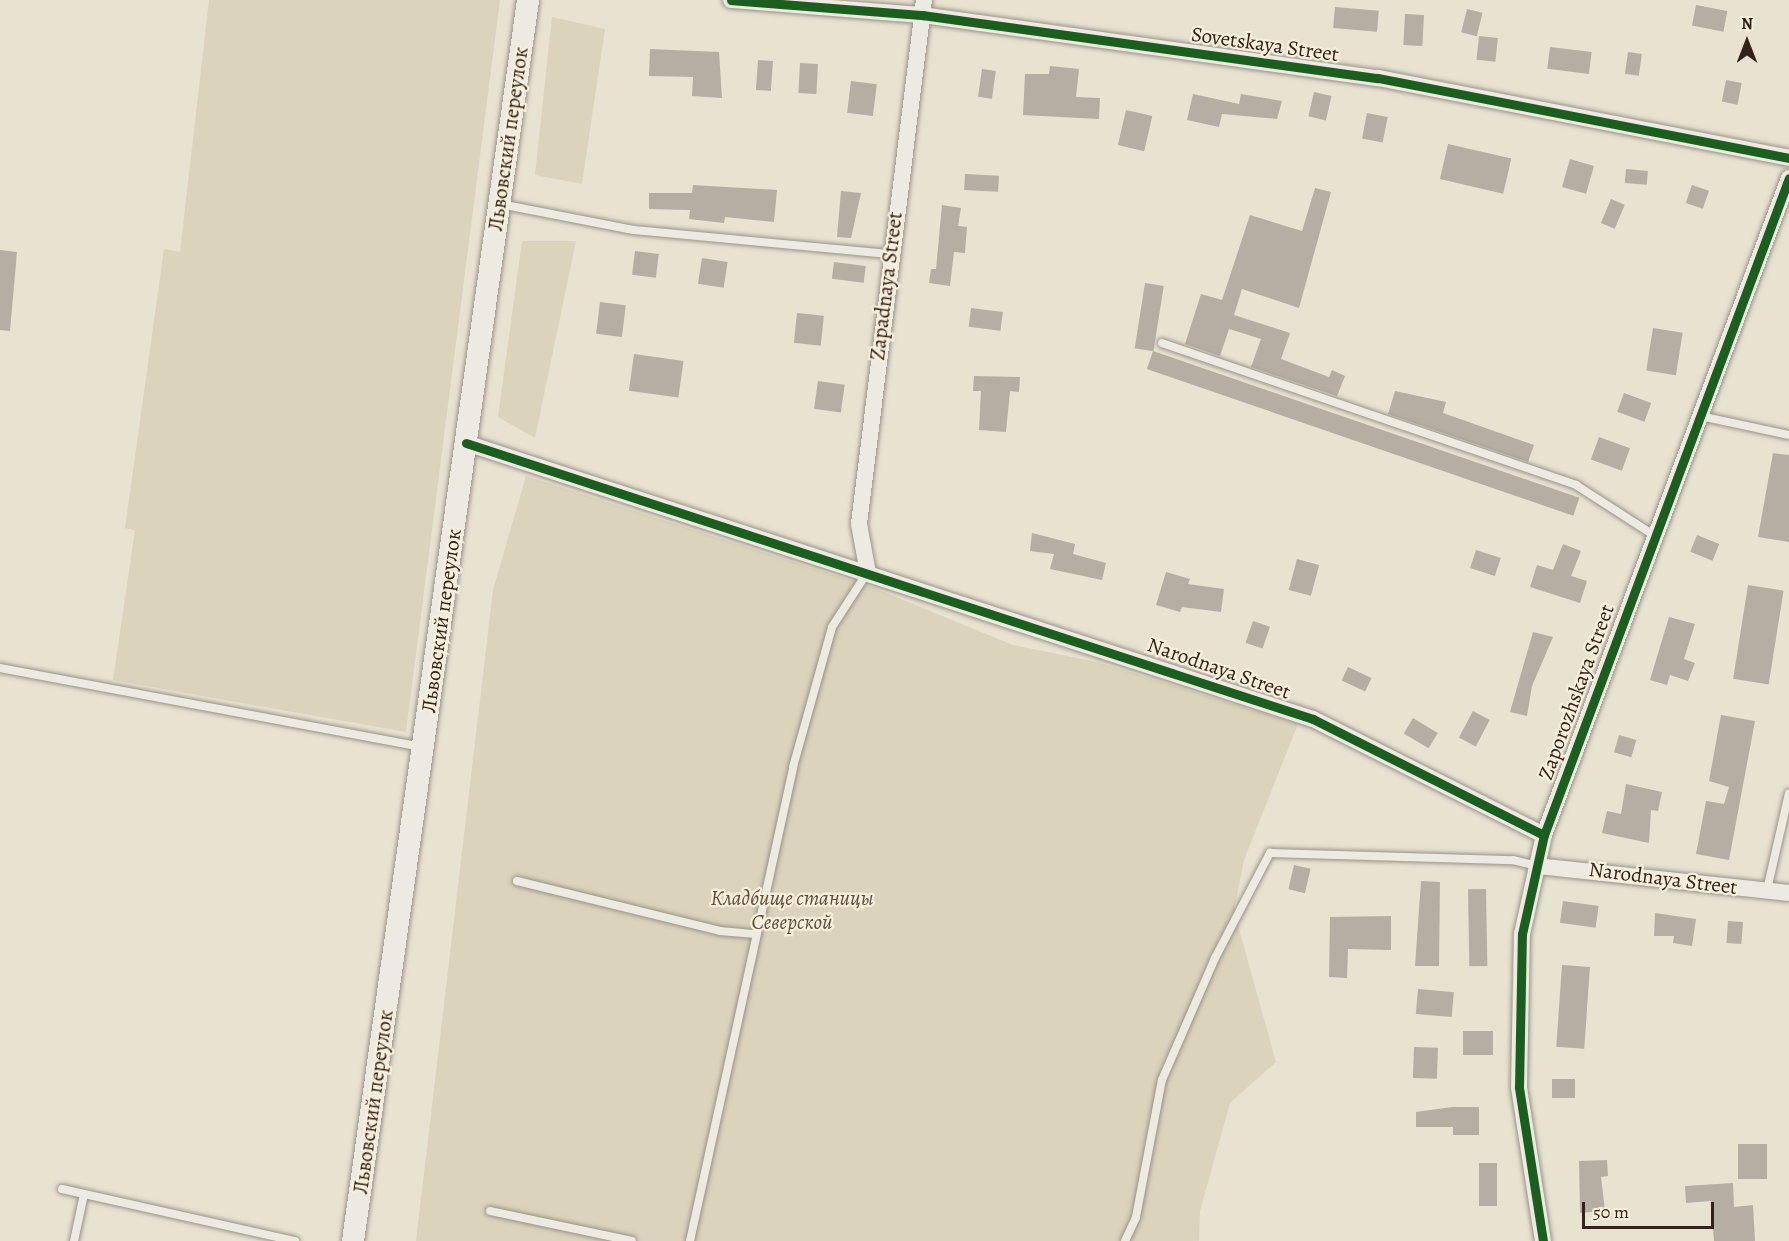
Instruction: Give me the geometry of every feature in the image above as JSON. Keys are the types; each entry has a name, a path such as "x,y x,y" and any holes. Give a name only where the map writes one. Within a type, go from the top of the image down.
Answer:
{"main road":[{"name":"Львовский переулок","path":"353,1241 528,0"}],"street":[{"name":"Sovetskaya Street","path":"731,0 923,8 1378,78 1789,158"},
{"name":"Zapadnaya Street","path":"868,573 859,525 889,254 923,8"},
{"name":"Zaporozhskaya Street","path":"1543,1241 1519,1087 1522,934 1544,835 1652,534 1789,178"},
{"name":"Narodnaya Street","path":"465,443 1313,719 1544,835"},
{"name":"Narodnaya Street","path":"1537,866 1789,893"}],"lane":[{"path":"499,204 634,230 889,254"},
{"path":"1162,343 1576,485 1652,534"},
{"path":"1699,416 1789,435"},
{"path":"690,1241 753,934 832,627 868,573"},
{"path":"0,668 423,747"},
{"path":"1767,890 1789,793"},
{"path":"1125,1241 1136,1216 1162,1080 1215,958 1270,853 1513,860 1537,866"},
{"path":"517,881 720,931 753,934"},
{"path":"62,1189 295,1241"},
{"path":"74,1241 84,1194"},
{"path":"489,1211 632,1241"}],"green space":[{"path":"209,0 500,0 406,732 113,680 135,530 125,528 164,249 180,252"},
{"path":"552,17 605,29 582,184 535,175"},
{"path":"522,241 576,241 535,438 498,417"},
{"name":"Кладбище станицы Северской","path":"526,476 874,588 1013,645 1101,663 1298,724 1244,860 1234,911 1276,1062 1230,1103 1200,1211 1199,1241 416,1241 493,590"}],"building":[{"path":"1696,5 1727,11 1723,32 1692,26"},
{"path":"1335,7 1379,11 1377,32 1333,28"},
{"path":"1467,9 1483,13 1477,36 1461,32"},
{"path":"1405,14 1424,15 1422,46 1403,45"},
{"path":"1479,36 1498,38 1495,62 1476,60"},
{"path":"1550,47 1592,52 1589,74 1547,69"},
{"path":"650,49 719,52 722,98 692,96 693,77 649,76"},
{"path":"1628,52 1642,54 1639,76 1625,74"},
{"path":"758,60 773,61 771,91 756,90"},
{"path":"800,63 818,64 816,94 798,93"},
{"path":"1050,66 1079,69 1076,97 1100,98 1099,119 1023,115 1025,74 1049,74"},
{"path":"982,69 996,71 992,99 978,97"},
{"path":"1726,80 1742,83 1738,105 1722,102"},
{"path":"851,81 877,84 873,116 847,113"},
{"path":"1314,92 1332,96 1326,120 1308,116"},
{"path":"1193,94 1239,104 1241,94 1282,101 1277,119 1222,114 1219,127 1187,120"},
{"path":"1126,110 1152,116 1144,151 1118,145"},
{"path":"1367,113 1388,117 1383,143 1362,139"},
{"path":"1448,144 1511,159 1503,194 1440,179"},
{"path":"1570,159 1594,166 1586,194 1562,187"},
{"path":"1626,169 1648,171 1647,185 1625,183"},
{"path":"965,174 999,176 998,192 964,190"},
{"path":"693,185 777,190 774,222 725,217 724,223 689,219 690,210 649,209 649,193 692,193"},
{"path":"1692,185 1709,191 1703,209 1686,203"},
{"path":"1315,188 1331,192 1299,308 1242,289 1234,315 1290,333 1281,359 1329,377 1332,370 1345,376 1337,396 1251,367 1261,339 1229,329 1220,356 1185,344 1201,294 1222,300 1250,215 1302,231"},
{"path":"841,191 861,193 851,238 837,237"},
{"path":"1611,199 1625,205 1615,229 1601,223"},
{"path":"942,205 961,208 958,226 967,227 965,253 954,252 950,286 929,283 931,269 936,269"},
{"path":"0,250 17,252 10,331 0,330"},
{"path":"635,251 659,254 656,278 632,275"},
{"path":"702,258 728,262 724,288 698,284"},
{"path":"834,262 866,266 864,283 832,279"},
{"path":"1145,283 1164,286 1153,351 1135,348"},
{"path":"600,302 626,305 622,337 596,334"},
{"path":"971,308 1003,312 1000,331 969,327"},
{"path":"797,313 824,316 821,346 794,343"},
{"path":"1653,328 1683,333 1676,375 1646,370"},
{"path":"1153,351 1579,498 1573,516 1147,369"},
{"path":"634,354 684,361 678,398 629,391"},
{"path":"974,376 1020,377 1019,392 1010,391 1006,432 979,430 981,391 973,391"},
{"path":"818,381 845,385 841,412 814,409"},
{"path":"1395,391 1446,402 1443,413 1534,445 1528,462 1388,414"},
{"path":"1624,393 1651,403 1644,422 1617,412"},
{"path":"1599,437 1630,448 1622,471 1591,460"},
{"path":"1773,453 1789,455 1789,542 1758,537"},
{"path":"1032,533 1075,544 1073,554 1106,563 1102,580 1050,569 1054,554 1030,551"},
{"path":"1697,535 1719,544 1713,561 1690,552"},
{"path":"1563,544 1581,551 1571,576 1587,581 1580,603 1530,587 1537,565 1553,570"},
{"path":"1476,550 1501,558 1495,576 1470,568"},
{"path":"1297,559 1319,565 1311,596 1289,590"},
{"path":"1166,572 1190,579 1188,584 1224,589 1221,612 1182,607 1180,612 1156,605"},
{"path":"1748,585 1784,591 1769,684 1733,679"},
{"path":"1669,617 1695,624 1684,659 1695,663 1688,681 1670,675 1667,685 1650,680"},
{"path":"1253,621 1270,627 1263,649 1246,643"},
{"path":"1533,632 1553,637 1532,686 1527,716 1510,712"},
{"path":"1348,667 1372,678 1365,692 1342,681"},
{"path":"1473,711 1490,720 1476,746 1459,737"},
{"path":"1721,715 1755,721 1729,860 1696,854 1706,801 1724,804 1729,787 1709,781"},
{"path":"1413,718 1438,733 1429,748 1404,733"},
{"path":"1619,735 1636,740 1631,757 1614,752"},
{"path":"1626,784 1662,792 1658,811 1651,810 1649,843 1602,833 1607,811 1621,814"},
{"path":"1294,865 1311,869 1305,893 1288,889"},
{"path":"1421,881 1440,882 1439,966 1415,966"},
{"path":"1468,889 1486,889 1487,966 1469,966"},
{"path":"1563,901 1599,906 1596,928 1560,923"},
{"path":"1655,913 1696,919 1692,946 1673,943 1674,936 1654,936"},
{"path":"1391,916 1391,950 1348,949 1347,978 1329,977 1330,917"},
{"path":"1728,921 1743,922 1741,944 1726,943"},
{"path":"1562,965 1590,967 1584,1049 1556,1047"},
{"path":"1418,989 1454,992 1452,1017 1416,1014"},
{"path":"1463,1031 1493,1031 1493,1055 1463,1055"},
{"path":"1414,1047 1438,1048 1437,1079 1413,1078"},
{"path":"1552,1079 1575,1079 1575,1098 1552,1098"},
{"path":"1452,1107 1479,1107 1479,1135 1453,1135 1453,1127 1416,1127 1416,1112"},
{"path":"1738,1144 1767,1144 1767,1179 1738,1179"},
{"path":"1607,1160 1608,1176 1601,1177 1605,1211 1580,1213 1579,1161"},
{"path":"1479,1163 1497,1163 1497,1206 1479,1206"},
{"path":"1733,1183 1734,1207 1753,1205 1755,1241 1714,1241 1711,1201 1686,1203 1685,1186"}],"cycle path":[{"path":"731,0 922,15 1378,78 1789,158"},
{"path":"1543,1241 1519,1087 1522,934 1544,835 1789,178"},
{"path":"466,443 1313,719 1544,835"}]}
